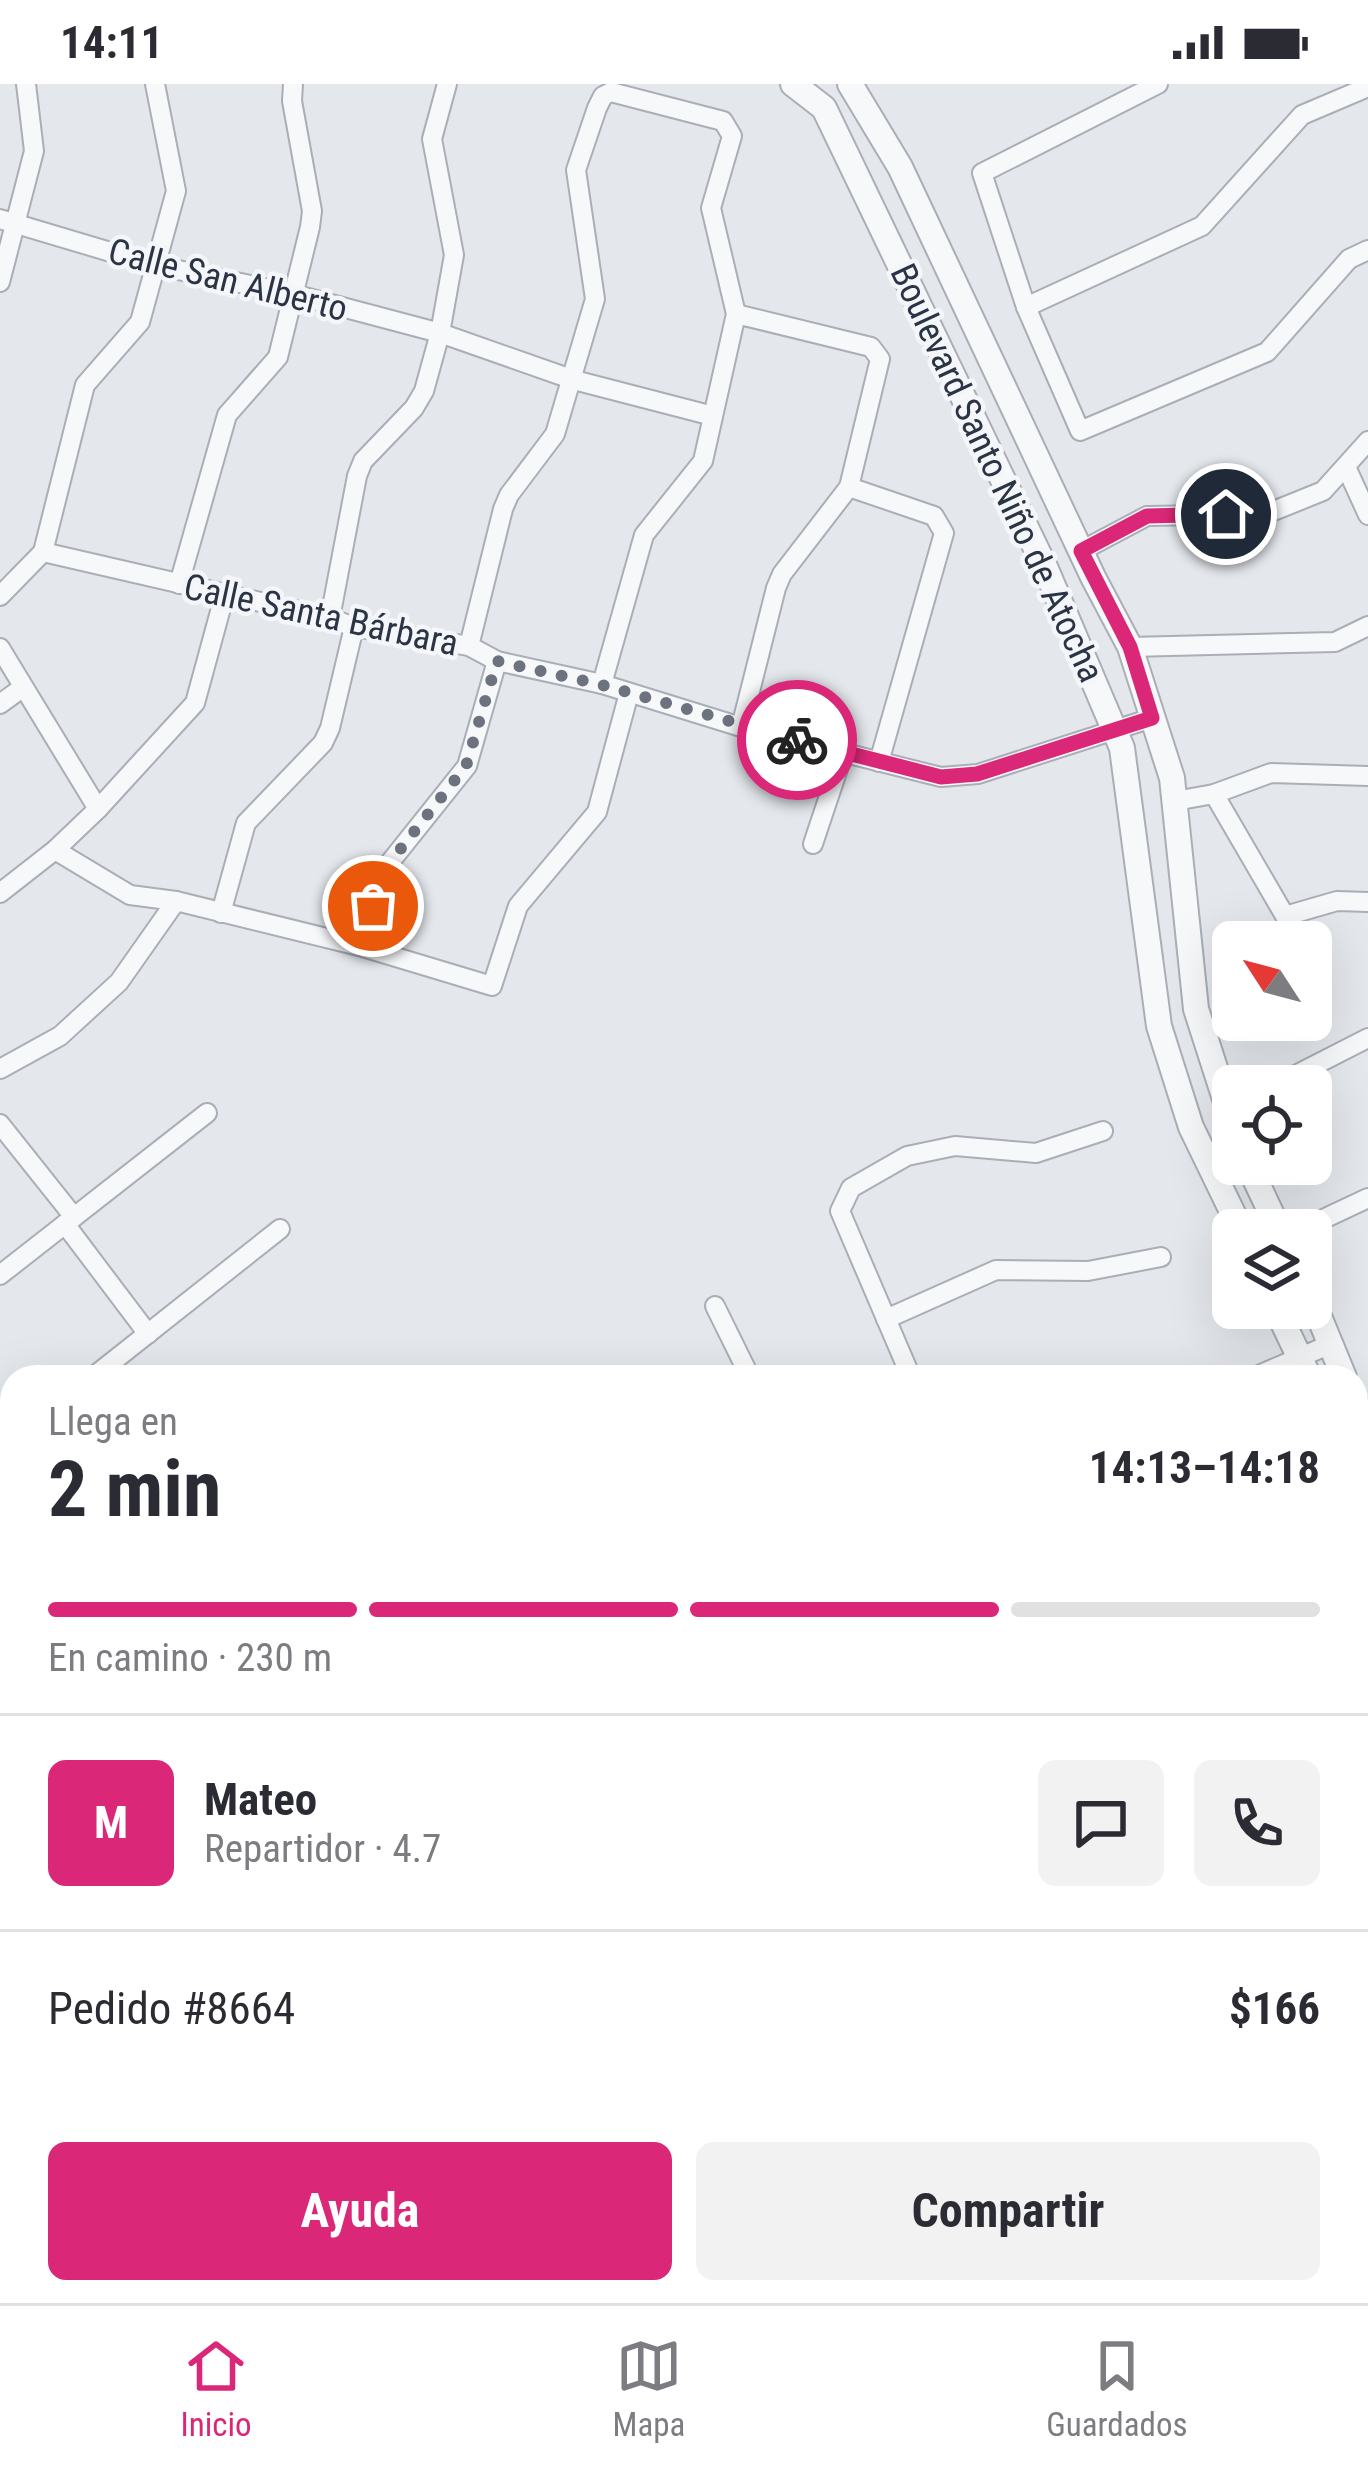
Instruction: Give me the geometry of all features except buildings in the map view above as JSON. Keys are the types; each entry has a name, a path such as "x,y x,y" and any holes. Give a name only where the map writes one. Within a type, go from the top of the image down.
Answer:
{"street":[{"path":"0,282 8,221 34,151 26,84"},
{"path":"0,596 43,552 86,385 140,322 177,183 155,84"},
{"path":"178,584 221,430 227,415 273,366 293,294 312,211 293,84"},
{"path":"331,618 357,476 363,461 424,392 440,333 454,255 432,139 447,84"},
{"name":"Boulevard Santo Niño de Atocha","path":"793,84 824,108 1045,567 1122,748 1159,1026 1191,1126 1231,1209"},
{"name":"Boulevard Santo Niño de Atocha","path":"850,84 900,167 1130,647 1172,778 1196,1010 1214,1065"},
{"path":"1158,84 982,173 1026,307 1080,431 1267,352 1349,259 1368,250"},
{"path":"1026,307 1202,226 1302,115 1368,87"},
{"path":"469,646 502,509 555,434 596,299 576,170 597,108 611,92 723,122 732,136 711,208 736,314 703,461 644,535 602,685"},
{"name":"Calle San Alberto","path":"8,221 154,265 293,294 440,333 574,380 713,416"},
{"path":"736,314 872,346 880,359 849,487 782,574 742,727"},
{"path":"951,370 986,350"},
{"path":"1081,551 1147,516 1266,514 1323,491 1368,441"},
{"path":"1347,469 1368,515"},
{"path":"849,487 934,516 944,533 879,762"},
{"name":"Calle Santa Bárbara","path":"43,552 354,627 469,646 497,661 941,777 977,774 1152,718"},
{"path":"0,893 55,850 195,703 224,596"},
{"path":"1130,647 1335,642 1368,626"},
{"path":"220,913 245,824 323,743 354,627"},
{"path":"0,648 98,808"},
{"path":"359,946 387,866 466,766 497,661"},
{"path":"0,704 22,688"},
{"path":"55,850 130,895 176,901 359,946 493,986 518,906 597,812 629,693"},
{"path":"813,844 844,751"},
{"path":"1175,801 1214,794 1271,773 1368,776"},
{"path":"1214,794 1285,916 1337,901 1368,902"},
{"path":"0,1069 60,1036 119,982 176,901"},
{"path":"1315,1065 1368,1038"},
{"path":"0,1274 207,1113"},
{"path":"0,1124 148,1334"},
{"path":"905,1365 840,1211 851,1188 907,1156 955,1146 1036,1153 1103,1131"},
{"path":"1332,1215 1368,1198"},
{"path":"109,1365 280,1229"},
{"path":"886,1319 996,1270 1088,1271 1161,1257"},
{"path":"715,1306 744,1365"},
{"path":"1286,1329 1303,1365"},
{"path":"1325,1329 1339,1365"},
{"path":"1306,1365 1331,1344"}],"way so far":[{"path":"373,906 387,866 466,766 497,661 797,740"}],"route":[{"path":"797,740 941,777 977,774 1152,718 1130,647 1081,551 1147,516 1226,514"}]}
